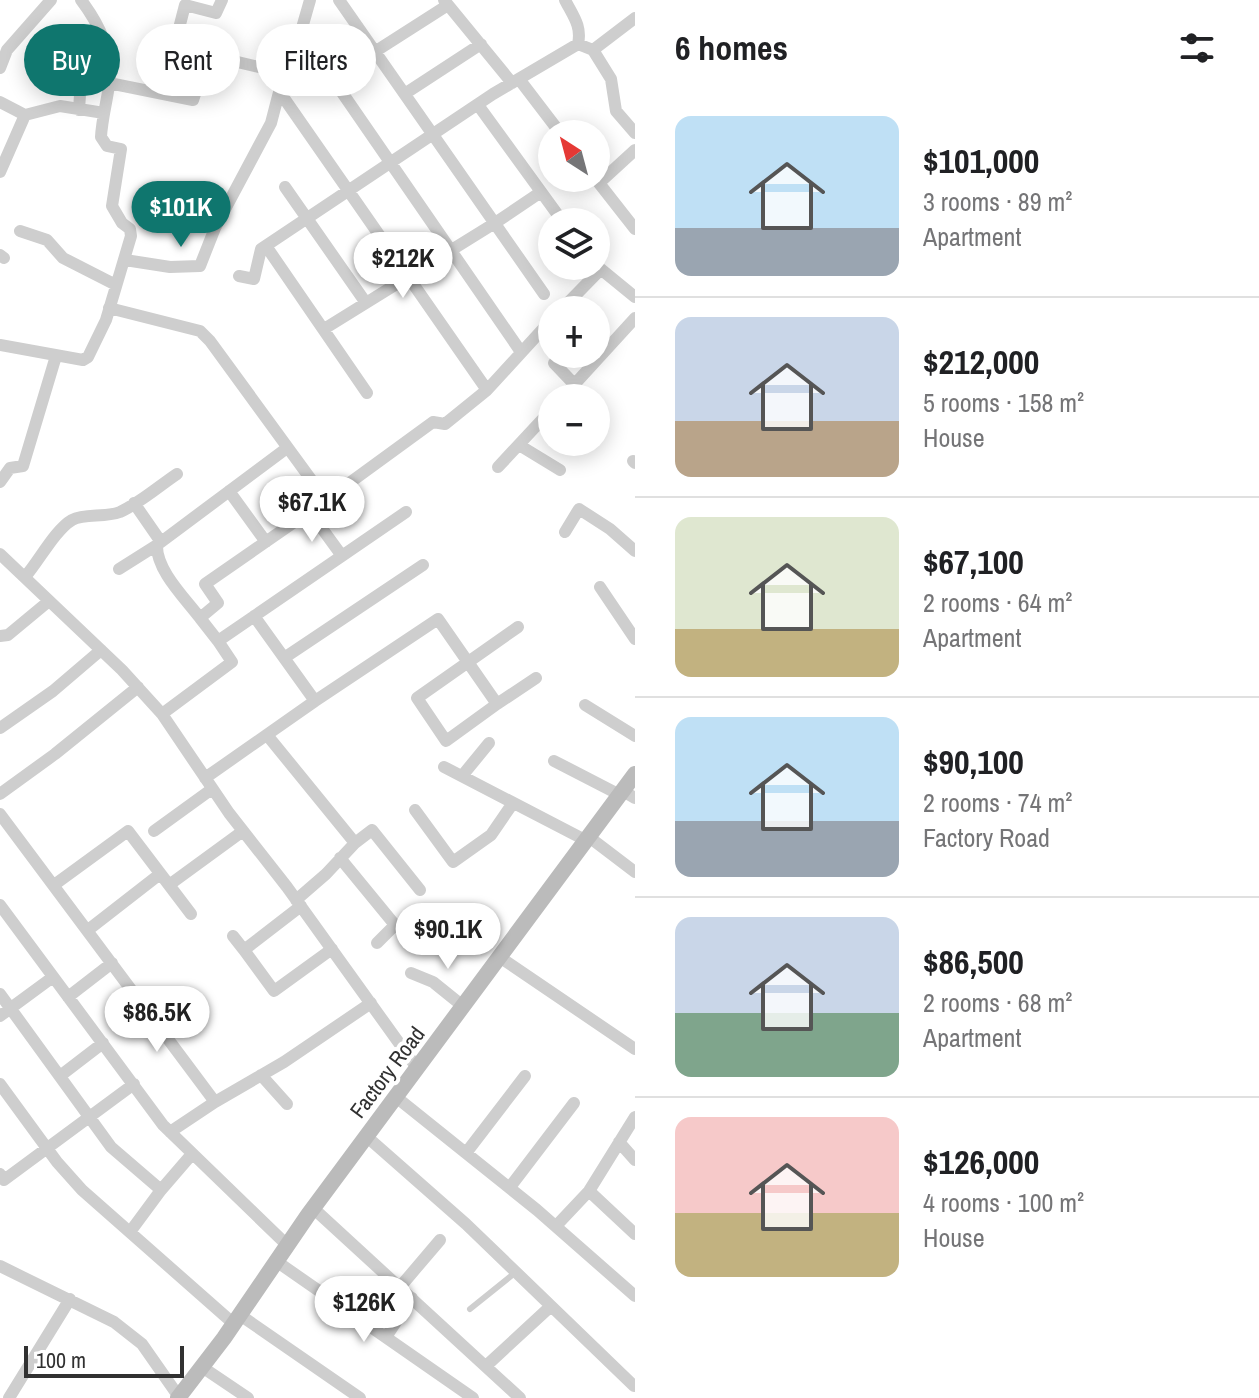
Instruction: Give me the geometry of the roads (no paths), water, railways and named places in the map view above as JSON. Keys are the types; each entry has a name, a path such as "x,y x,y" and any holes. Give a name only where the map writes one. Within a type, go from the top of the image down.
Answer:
{"main road":[{"name":"Factory Road","path":"179,1397 366,1136 588,839 626,795 635,774"}],"street":[{"path":"0,68 7,50 51,0"},
{"path":"81,0 97,24"},
{"path":"180,24 185,5 216,13 222,0"},
{"path":"303,24 310,0"},
{"path":"339,0 356,24"},
{"path":"239,276 254,279 261,249 515,81 578,44 578,22 565,0"},
{"path":"544,294 376,51 446,2 549,120"},
{"path":"593,50 635,18"},
{"path":"406,93 481,44"},
{"path":"578,44 593,50 611,79 616,111 635,133"},
{"path":"120,85 193,100 208,55 256,66"},
{"path":"79,110 80,96"},
{"path":"0,345 83,360 88,357 125,260 130,229 122,223 112,206 121,149 107,146 102,141 107,96"},
{"path":"125,260 170,267 200,266 215,228 271,123 278,96"},
{"path":"282,96 487,390"},
{"path":"344,96 521,352"},
{"path":"0,102 25,115 60,106 104,113"},
{"path":"478,105 538,188"},
{"path":"0,172 25,115"},
{"path":"610,170 635,150"},
{"path":"285,187 366,303"},
{"path":"324,329 541,192 553,208"},
{"path":"606,192 635,229"},
{"path":"20,231 47,240 63,258 116,285"},
{"path":"266,246 367,393"},
{"path":"610,277 635,297"},
{"path":"573,296 587,280"},
{"path":"109,308 200,331 326,500"},
{"path":"559,368 574,384 635,318"},
{"path":"200,618 218,603 205,584 433,422 445,424 487,390 538,334"},
{"path":"1,478 10,468 23,466 56,356"},
{"path":"498,467 538,424"},
{"path":"519,445 560,470"},
{"path":"119,569 287,448"},
{"path":"25,577 70,521 82,516 97,518 113,514 177,474"},
{"path":"229,491 266,542"},
{"path":"134,503 159,543 156,554 165,570 232,662 162,714"},
{"path":"565,532 579,509 610,529 635,551"},
{"path":"310,512 342,556"},
{"path":"218,641 406,512"},
{"path":"0,554 101,650 162,714 243,831 299,903 417,1068"},
{"path":"284,658 423,565"},
{"path":"600,587 635,639"},
{"path":"0,636 8,635 49,601"},
{"path":"254,616 315,701"},
{"path":"154,831 267,735 438,619 497,704"},
{"path":"518,627 417,698 446,741 536,678"},
{"path":"0,728 53,691 101,650"},
{"path":"0,794 138,687"},
{"path":"585,705 635,736"},
{"path":"267,735 355,843"},
{"path":"462,776 489,743"},
{"path":"554,761 626,795"},
{"path":"444,767 588,839 635,872"},
{"path":"415,810 453,862 491,835 513,803"},
{"path":"0,814 215,1102"},
{"path":"244,950 299,903 355,843 372,830 420,890"},
{"path":"54,885 128,831 191,914"},
{"path":"88,930 243,831"},
{"path":"340,858 395,925 377,943"},
{"path":"0,905 170,1132 287,1245"},
{"path":"233,936 274,991 332,949"},
{"path":"501,958 635,1049"},
{"path":"68,997 112,963"},
{"path":"411,973 433,982 464,1007"},
{"path":"5,1012 53,977"},
{"path":"0,994 5,1012 60,1076 111,1147 161,1190"},
{"path":"170,1132 371,1003"},
{"path":"60,1076 103,1043"},
{"path":"261,1075 287,1104"},
{"path":"466,1153 525,1076"},
{"path":"0,1084 46,1148 82,1190 130,1232 237,1319 345,1394 360,1398"},
{"path":"1,1179 134,1084"},
{"path":"396,1097 510,1187 635,1296"},
{"path":"510,1187 574,1103"},
{"path":"556,1226 589,1191 635,1117"},
{"path":"366,1136 466,1224 634,1386"},
{"path":"619,1142 635,1160"},
{"path":"130,1232 192,1154"},
{"path":"589,1191 635,1234"},
{"path":"313,1208 520,1398"},
{"path":"400,1287 440,1240"},
{"path":"276,1261 473,1398"},
{"path":"0,1266 114,1322 142,1344 179,1397"},
{"path":"386,1337 412,1298"},
{"path":"9,1398 70,1299"},
{"path":"486,1366 551,1306"},
{"path":"202,1367 248,1398"}],"lane":[{"path":"470,1309 516,1272"}]}
